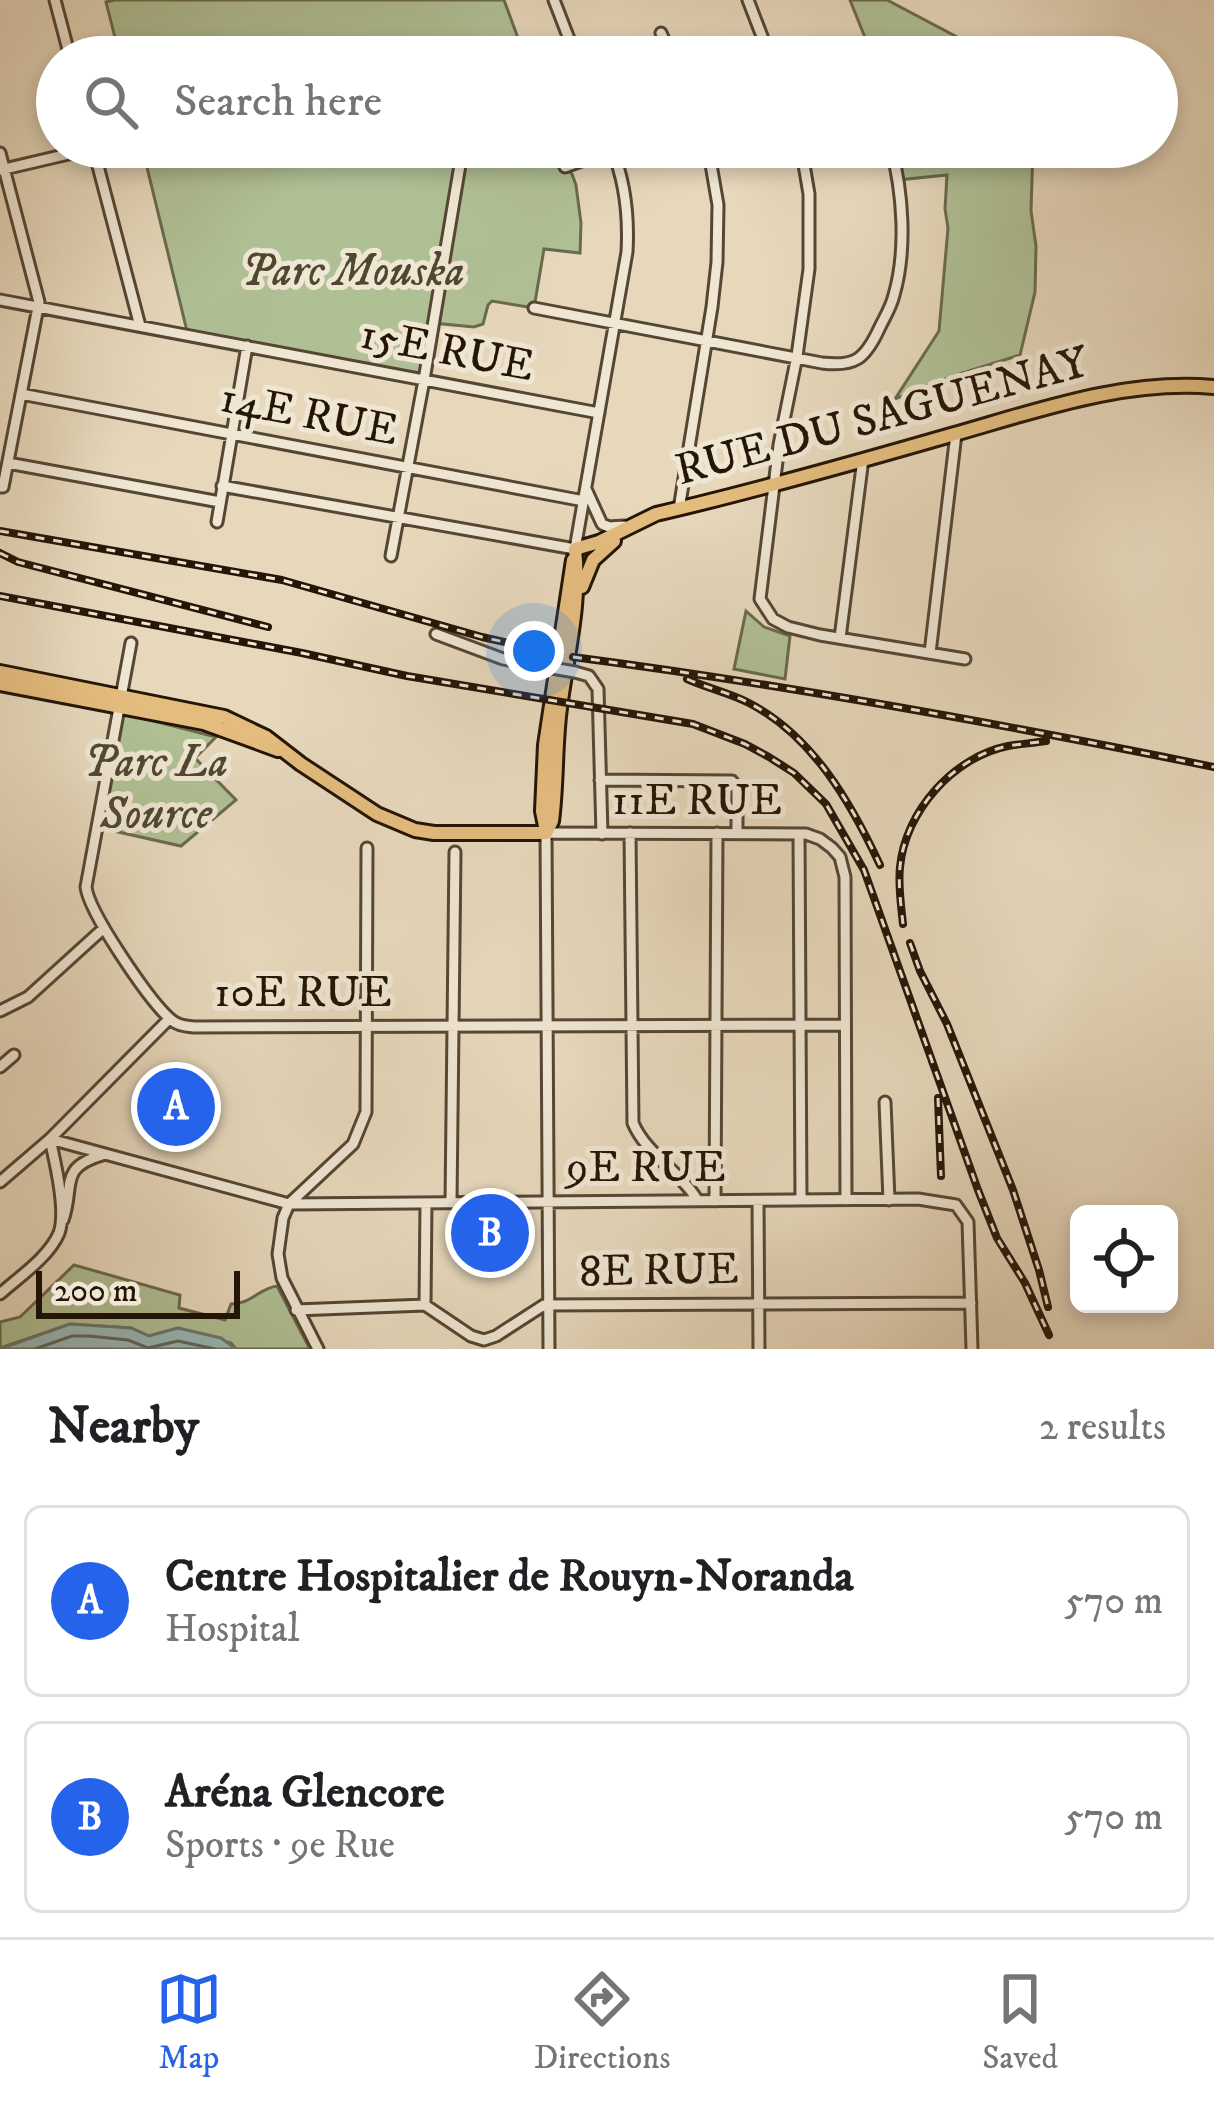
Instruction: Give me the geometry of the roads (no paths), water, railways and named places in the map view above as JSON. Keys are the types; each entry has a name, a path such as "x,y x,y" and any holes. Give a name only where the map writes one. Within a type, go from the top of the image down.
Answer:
{"main road":[{"name":"RUE DU SAGUENAY","path":"575,549 679,509 1049,407 1121,391 1214,387"},
{"path":"575,611 593,560 641,522"},
{"path":"546,832 552,821 560,706 579,580 575,549"},
{"path":"546,832 542,811 545,745 575,549"},
{"path":"0,672 204,723 282,751 377,814 416,830 546,832"},
{"path":"0,684 121,701"}],"street":[{"path":"55,0 64,36"},
{"path":"554,0 568,36"},
{"path":"748,0 762,36"},
{"path":"0,153 39,307 1,487"},
{"path":"2,170 36,162"},
{"path":"100,168 140,326"},
{"path":"391,556 459,168"},
{"path":"222,486 575,549 627,252 628,218 618,168"},
{"path":"679,509 712,307 718,224 712,168"},
{"path":"805,168 809,268 778,445 760,599 779,623 820,635 965,659"},
{"path":"533,308 835,364 856,361 875,338 893,300 902,265 895,168"},
{"name":"15E RUE","path":"0,300 599,413"},
{"path":"217,522 247,346"},
{"name":"14E RUE","path":"21,394 407,467 585,495"},
{"path":"930,653 956,434"},
{"path":"840,638 863,459"},
{"path":"8,463 220,502"},
{"path":"585,495 602,524 641,522"},
{"path":"436,634 503,659 589,676 598,688 602,833"},
{"name":"10E RUE","path":"131,644 86,887 90,906 104,928 169,1018 183,1026 845,1025"},
{"path":"600,780 732,781 737,788 737,833"},
{"path":"546,832 549,1349"},
{"name":"11E RUE","path":"546,832 799,834 820,839 840,857 845,877 845,1025"},
{"path":"630,833 633,1123 642,1140 698,1201"},
{"path":"715,1201 717,833"},
{"path":"799,834 801,1200"},
{"path":"318,1349 282,1278 283,1218 289,1204 342,1156 358,1135 366,1112 368,848"},
{"path":"451,1203 455,852"},
{"path":"0,1011 28,997 104,928"},
{"path":"0,1182 50,1139 169,1018"},
{"path":"845,1025 846,1200"},
{"path":"0,1066 14,1055"},
{"path":"885,1102 889,1200"},
{"path":"50,1139 61,1225"},
{"name":"9E RUE","path":"50,1139 289,1204 940,1200 961,1209 970,1228 971,1303"},
{"path":"1,1293 48,1249 68,1206 71,1173 90,1158 105,1154"},
{"path":"758,1201 759,1349"},
{"path":"296,1310 425,1305 426,1203"},
{"path":"971,1303 972,1349"},
{"name":"8E RUE","path":"425,1305 476,1344 549,1305 971,1303"}],"water":[{"path":"70,1324 131,1328 149,1336 178,1328 221,1338 236,1349 0,1349"}],"railway":[{"path":"0,531 282,580 549,652"},
{"path":"0,553 18,562 268,627"},
{"path":"0,596 407,676 693,724 745,744 794,773 826,804 864,870 997,1238 1049,1335"},
{"path":"573,657 895,706 1214,767"},
{"path":"687,679 749,703 811,752 843,795 880,865"},
{"path":"903,924 899,881 904,846 935,790 988,752 1046,741"},
{"path":"910,943 1013,1190 1048,1307"},
{"path":"938,1098 941,1176"}],"place":[{"name":"Centre Hospitalier de Rouyn-Noranda","path":"176,1107"},
{"name":"Aréna Glencore","path":"490,1233"}],"park label":[{"name":"Parc Mouska","path":"353,272"},
{"name":"Parc La Source","path":"156,789"}]}
